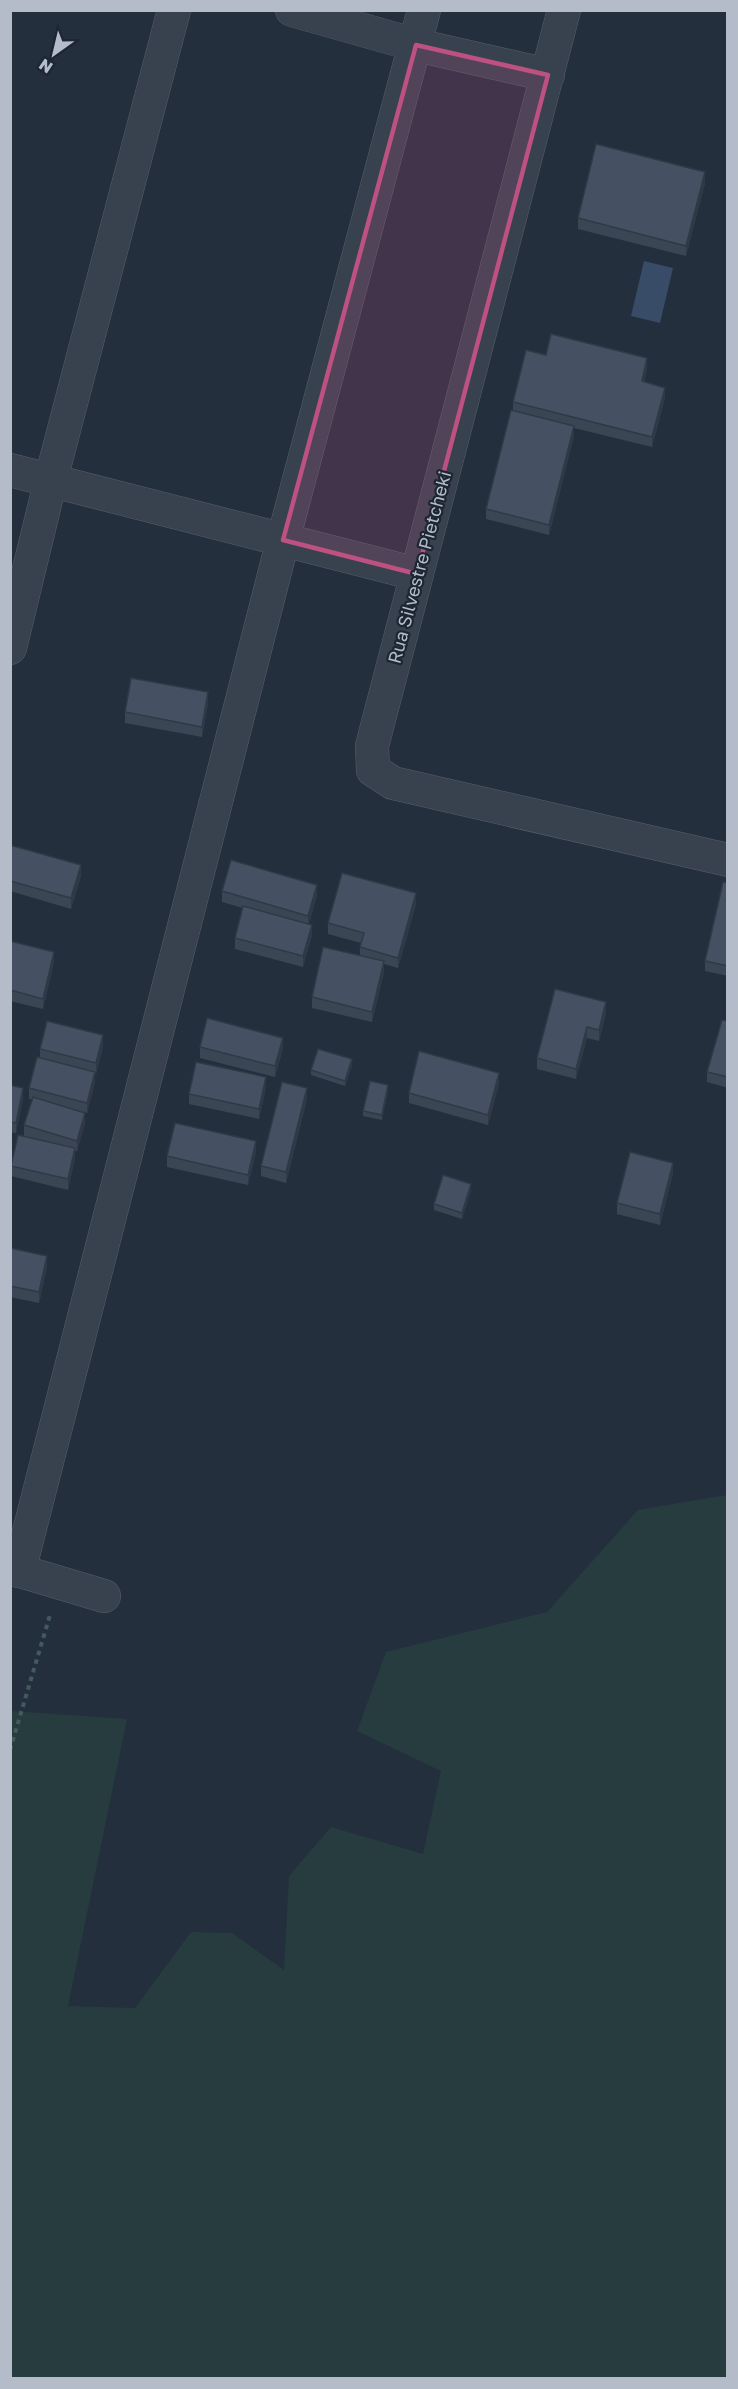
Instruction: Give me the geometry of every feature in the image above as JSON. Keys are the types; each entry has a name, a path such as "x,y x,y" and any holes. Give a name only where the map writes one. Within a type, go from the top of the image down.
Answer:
{"street":[{"path":"10,648 51,479 174,10"},
{"path":"292,10 416,45 548,75"},
{"path":"104,1596 15,1569 283,540 424,10"},
{"name":"Rua Silvestre Pietcheki","path":"564,10 372,746 373,770 393,783 728,860"},
{"path":"10,470 417,574"}],"path":[{"path":"10,1750 59,1583"}],"highlighted area":[{"path":"416,45 548,75 417,574 283,540"}],"green space":[{"path":"727,1495 727,2378 11,2378 11,1711 127,1719 68,2006 135,2008 191,1932 232,1933 284,1970 289,1876 331,1827 423,1854 441,1771 357,1731 386,1652 547,1612 638,1510"}],"water":[{"path":"644,261 673,268 660,323 631,316"}],"building":[{"path":"596,144 705,172 686,246 578,218"},
{"path":"551,334 647,358 642,381 665,388 652,437 513,402 526,350 546,355"},
{"path":"511,410 574,426 549,525 486,509"},
{"path":"131,678 208,692 202,727 125,712"},
{"path":"10,845 81,865 71,898 10,881"},
{"path":"231,860 317,885 308,916 222,891"},
{"path":"342,873 416,893 398,958 360,947 364,933 328,923"},
{"path":"723,882 728,883 728,966 705,961"},
{"path":"243,906 312,925 303,956 235,938"},
{"path":"10,941 54,952 43,999 10,990"},
{"path":"323,947 384,961 372,1012 312,997"},
{"path":"555,989 606,1002 599,1030 587,1027 576,1069 537,1058"},
{"path":"207,1018 283,1038 275,1066 200,1047"},
{"path":"722,1020 728,1021 728,1077 707,1072"},
{"path":"47,1021 103,1035 96,1063 40,1049"},
{"path":"318,1049 352,1059 345,1081 311,1070"},
{"path":"419,1051 499,1073 488,1115 409,1093"},
{"path":"37,1057 95,1072 87,1103 29,1088"},
{"path":"196,1062 266,1077 259,1109 189,1094"},
{"path":"370,1081 388,1085 382,1115 363,1111"},
{"path":"282,1082 307,1088 286,1172 261,1166"},
{"path":"10,1085 23,1088 16,1123 10,1122"},
{"path":"33,1097 85,1113 77,1141 24,1125"},
{"path":"175,1123 256,1141 248,1175 167,1156"},
{"path":"18,1135 75,1148 68,1179 11,1166"},
{"path":"630,1152 673,1163 660,1214 617,1203"},
{"path":"443,1175 471,1184 462,1213 434,1204"},
{"path":"10,1248 47,1256 39,1292 10,1286"}]}
